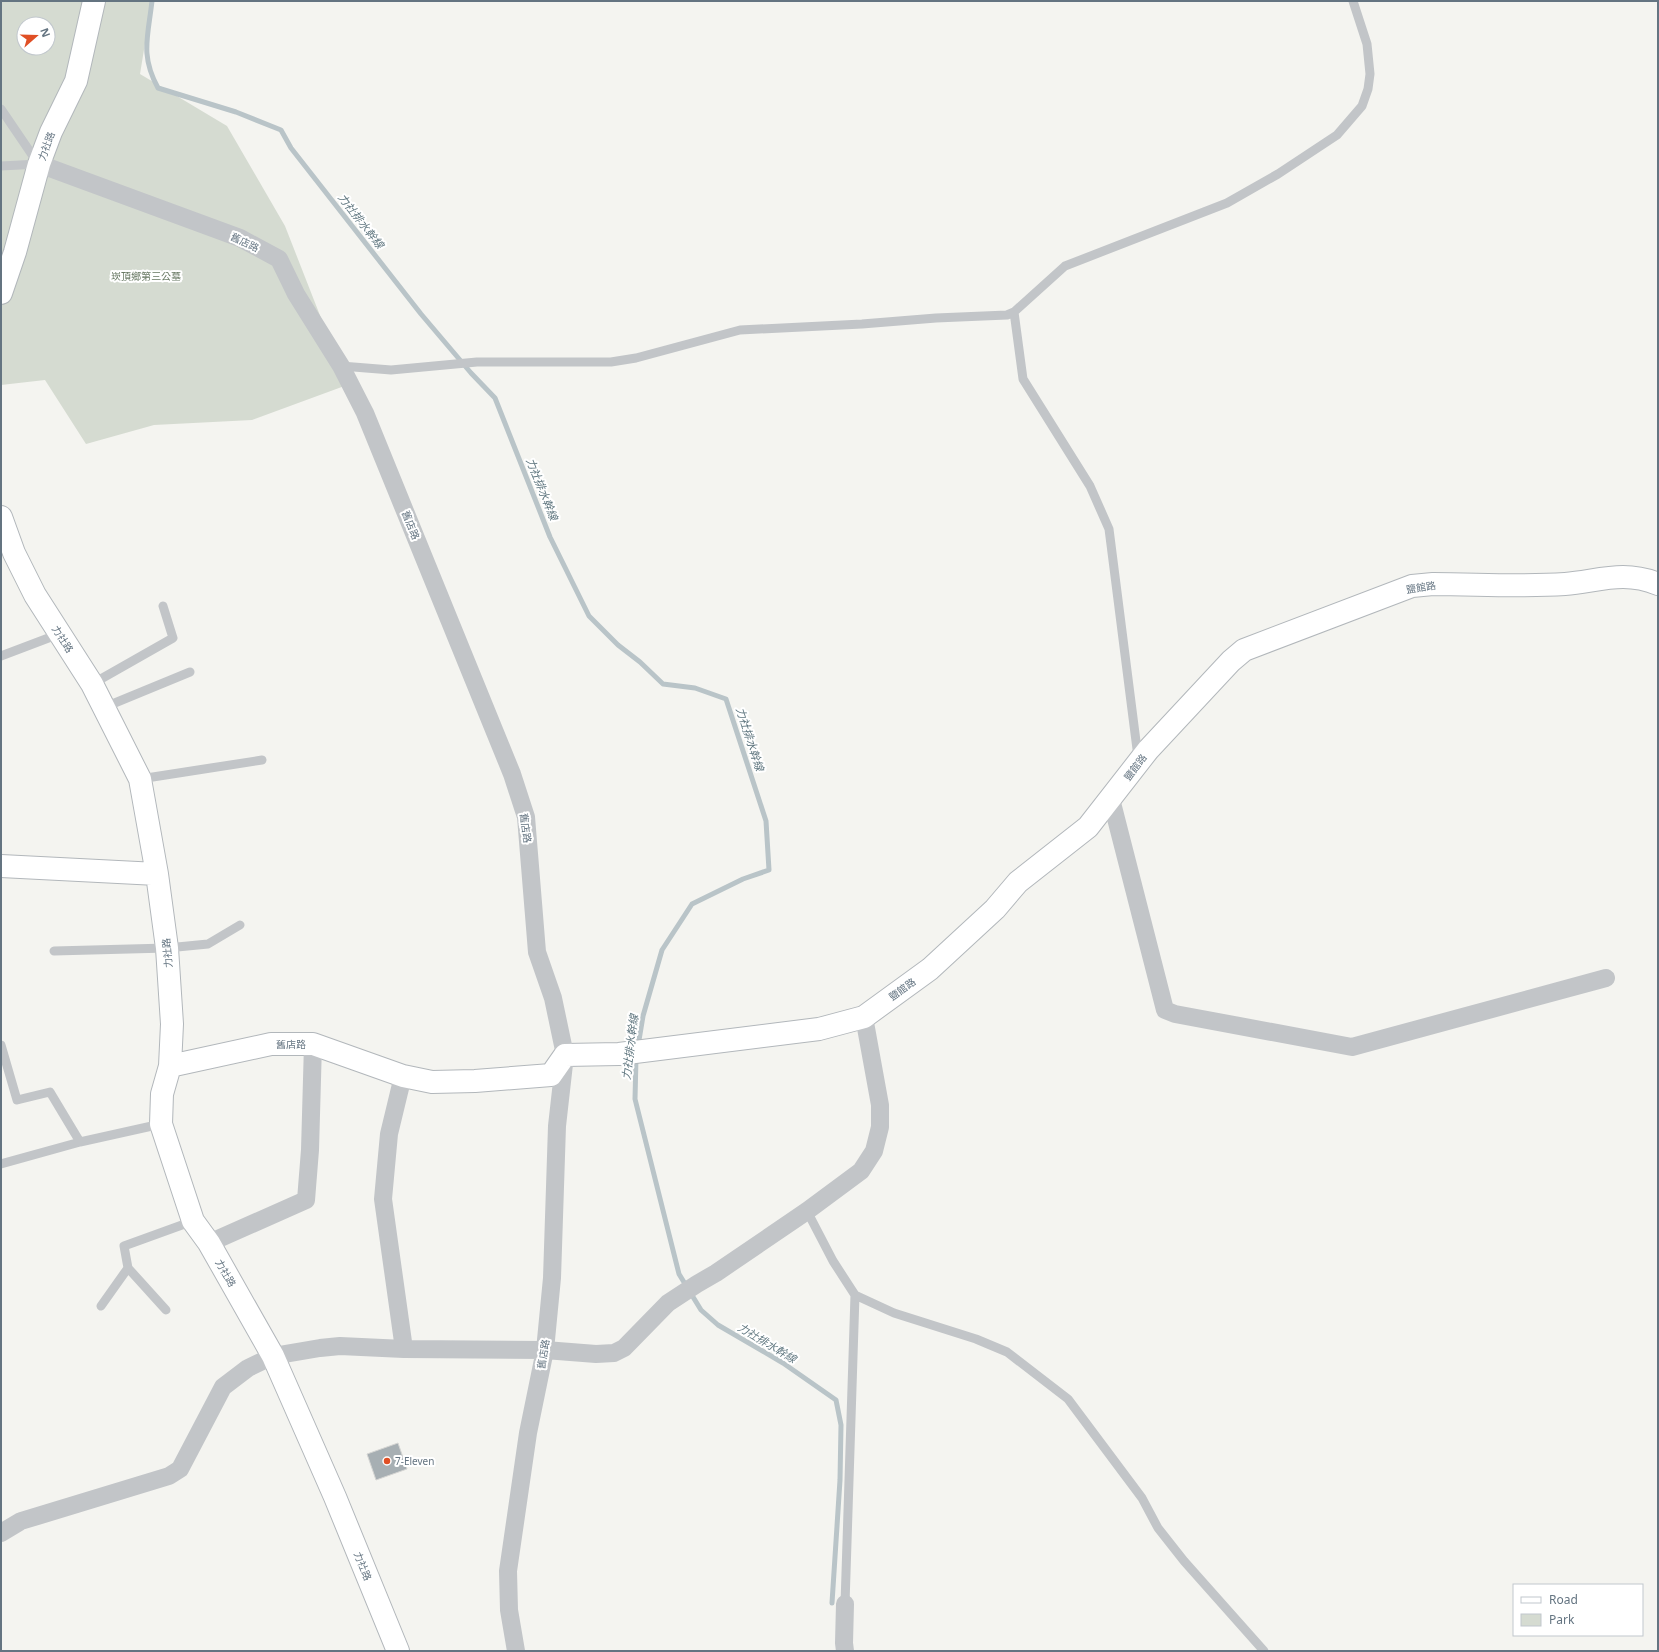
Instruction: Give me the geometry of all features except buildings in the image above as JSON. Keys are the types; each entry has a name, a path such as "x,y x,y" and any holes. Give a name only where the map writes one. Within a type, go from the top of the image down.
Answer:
{"street":[{"name":"力社路","path":"1,292 15,252 39,164 51,132 76,81 94,1"},
{"name":"舊店路","path":"39,164 240,238 279,259 296,294 341,366 365,413 514,781 526,817 537,952 553,998 565,1055 556,1126 552,1278 545,1350 528,1433 508,1571 509,1610 516,1651"},
{"name":"力社路","path":"1,517 14,553 35,595 92,684 105,707 140,779 157,874 167,948 172,1024 170,1066 162,1094 161,1124 193,1222 209,1243 273,1356 332,1490 398,1651"},
{"name":"鹽館路","path":"565,1055 619,1054 819,1029 864,1017 930,969 995,909 1018,882 1088,827 1148,750 1231,661 1244,650 1412,586 1433,584 1565,584 1619,576 1640,577 1658,584"},
{"path":"1111,799 1165,1010 1175,1014 1352,1047 1606,978"},
{"path":"1,866 157,874"},
{"path":"1,1533 21,1521 169,1476 180,1469 222,1387 248,1368 273,1356 340,1346 404,1349 545,1350 596,1354 614,1353 624,1348 668,1303 807,1212 861,1171 874,1151 880,1127 880,1105 864,1017"},
{"name":"舊店路","path":"170,1066 271,1044 313,1044 403,1076 432,1082 475,1081 551,1075 565,1055"},
{"path":"209,1243 306,1200 310,1150 313,1044"},
{"path":"403,1076 389,1134 383,1199 404,1349"},
{"path":"845,1604 845,1651"}],"lane":[{"path":"341,366 392,370 477,362 611,362 636,358 740,330 1007,315 1014,312 1065,266 1227,203 1278,174 1337,135 1362,106 1368,89 1370,74 1367,44 1353,1"},
{"path":"1,109 39,164"},
{"path":"1,166 39,164"},
{"path":"1014,312 1023,379 1090,486 1109,529 1139,762"},
{"path":"92,684 173,638 162,606"},
{"path":"1,656 59,634"},
{"path":"105,707 190,672"},
{"path":"140,779 262,760"},
{"path":"54,951 167,948 208,944 240,925"},
{"path":"1,1044 17,1100 50,1092 80,1142"},
{"path":"1,1164 80,1142 161,1124"},
{"path":"807,1212 833,1261 855,1296 845,1604"},
{"path":"166,1310 128,1268 124,1246 193,1222"},
{"path":"101,1306 128,1268"},
{"path":"855,1296 894,1313 976,1339 1007,1352 1068,1399 1142,1498 1158,1528 1264,1651"}],"green space":[{"name":"崁頂鄉第三公墓","path":"1,1 152,1 140,74 227,126 285,226 330,341 358,381 252,420 154,425 86,444 45,380 1,385"}],"waterway":[{"name":"力社排水幹線","path":"152,1 147,36 147,55 152,76 158,88 236,112 281,130 291,148 421,314 471,373 495,398 550,537 589,616 618,645 640,662 663,684 695,688 726,699 766,821 769,870 743,879 692,904 662,950 643,1016 638,1046"},
{"name":"力社排水幹線","path":"636,1058 635,1099 679,1274 701,1310 718,1325 783,1363 836,1400 841,1425 840,1480 832,1603"}],"place":[{"name":"7-Eleven","path":"387,1461"}]}
